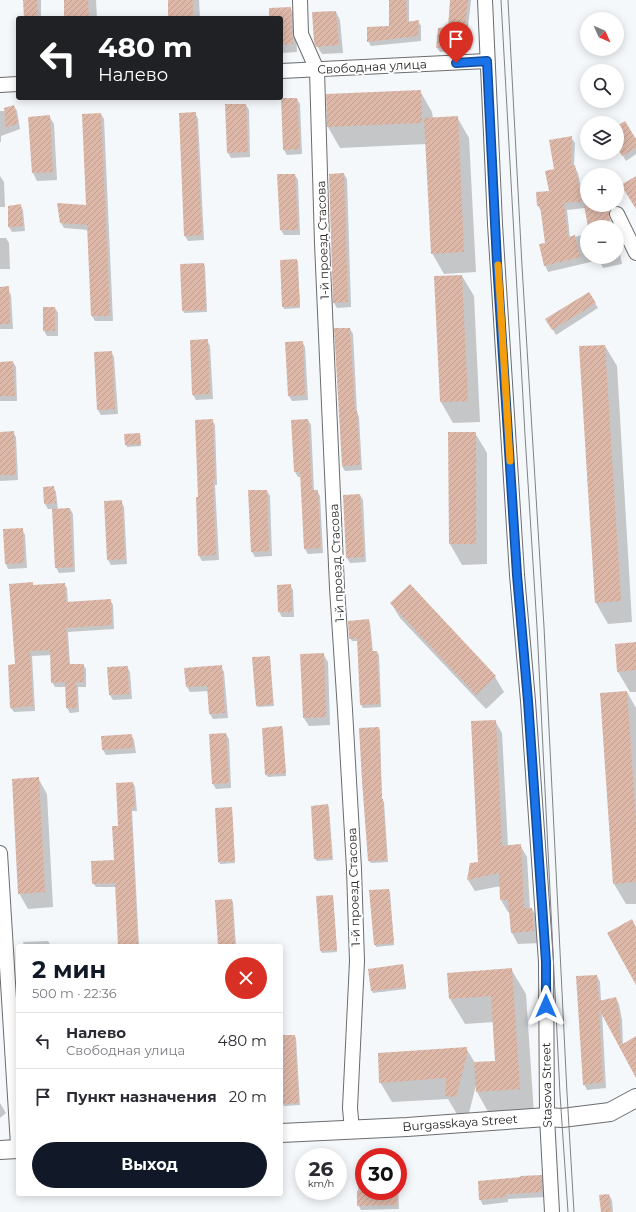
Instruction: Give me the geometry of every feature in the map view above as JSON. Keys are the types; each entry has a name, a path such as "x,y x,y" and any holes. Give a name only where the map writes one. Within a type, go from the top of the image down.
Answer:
{"street":[{"name":"1-й проезд Стасова","path":"300,0 301,34 317,70 322,243 337,588 345,710 357,961 350,1108 352,1130"},
{"name":"Stasova Street","path":"485,0 497,263 517,575 528,701 546,962 547,1117 552,1212"},
{"name":"Свободная улица","path":"283,71 487,61"},
{"path":"0,85 16,84"},
{"path":"618,214 636,254"},
{"path":"0,853 16,1113"},
{"name":"Burgasskaya Street","path":"283,1133 407,1127 547,1117 562,1118 610,1112 636,1098"},
{"path":"0,1150 16,1149"}],"building":[{"path":"23,0 37,0 38,16 24,16"},
{"path":"64,0 88,0 89,16 64,16"},
{"path":"168,0 193,0 193,16 168,16"},
{"path":"389,0 406,0 407,22 419,20 418,36 367,42 367,27 389,26"},
{"path":"450,0 468,0 465,25 468,24 469,46 436,48 438,28 448,27"},
{"path":"291,7 293,44 283,45 283,16 269,16 269,8"},
{"path":"336,11 339,45 316,47 314,42 312,12"},
{"path":"421,90 422,123 327,127 326,94"},
{"path":"283,98 297,98 300,149 283,150 281,100 283,100"},
{"path":"225,104 246,104 248,152 227,153"},
{"path":"14,105 18,123 6,128 4,108"},
{"path":"196,112 202,235 184,236 179,113"},
{"path":"101,113 110,316 91,316 87,225 60,223 57,203 86,205 82,114"},
{"path":"50,115 53,172 32,173 28,117"},
{"path":"458,116 464,252 431,254 424,118"},
{"path":"624,122 636,139 636,148 624,155"},
{"path":"572,136 571,166 575,165 580,192 580,202 564,203 568,237 575,235 580,257 544,266 539,244 545,243 540,206 537,206 536,192 549,191 545,171 554,169 549,140"},
{"path":"344,173 348,302 333,303 329,174"},
{"path":"277,174 295,174 298,230 280,230"},
{"path":"636,176 636,209 624,190 624,183"},
{"path":"21,204 23,226 8,227 8,206"},
{"path":"585,212 609,212 610,220 587,220"},
{"path":"297,259 300,306 282,307 280,260"},
{"path":"204,263 206,310 182,311 180,264"},
{"path":"462,275 468,401 440,402 434,276"},
{"path":"9,286 10,324 0,324 0,287"},
{"path":"589,292 596,303 552,330 545,319"},
{"path":"43,307 55,307 55,331 43,331"},
{"path":"334,328 350,328 360,465 342,466"},
{"path":"208,339 210,394 192,395 190,340"},
{"path":"303,341 305,395 288,396 285,342"},
{"path":"605,345 621,601 595,603 579,346"},
{"path":"112,351 115,409 97,410 94,352"},
{"path":"13,361 15,396 0,396 0,362"},
{"path":"213,419 215,480 213,480 216,555 198,556 196,497 198,497 195,420"},
{"path":"308,419 312,490 318,490 321,548 304,549 300,472 294,472 291,420"},
{"path":"14,431 16,475 0,475 0,432"},
{"path":"448,432 476,432 476,544 449,544"},
{"path":"140,433 141,444 125,445 124,434"},
{"path":"54,486 56,503 44,504 43,487"},
{"path":"248,490 267,490 269,551 251,552"},
{"path":"360,494 364,557 346,558 343,495"},
{"path":"122,500 125,559 107,560 104,501"},
{"path":"70,508 73,567 55,568 52,509"},
{"path":"23,528 24,563 5,564 3,529"},
{"path":"33,582 33,585 65,583 66,602 111,599 112,625 66,628 69,664 84,664 84,682 76,682 77,708 66,708 65,682 51,683 50,650 30,651 33,706 10,708 8,665 15,664 9,584"},
{"path":"291,584 292,612 278,612 277,585"},
{"path":"410,584 496,676 476,695 390,603"},
{"path":"369,619 372,651 377,651 380,704 360,705 357,638 349,639 348,621"},
{"path":"636,642 636,670 617,672 615,644"},
{"path":"324,653 326,717 303,718 300,654"},
{"path":"270,656 273,704 256,706 252,657"},
{"path":"222,665 225,713 209,714 207,686 186,687 184,668"},
{"path":"128,666 129,694 109,695 107,667"},
{"path":"627,691 636,820 636,882 613,884 600,693"},
{"path":"496,720 502,846 521,844 524,908 532,908 534,931 511,933 508,900 500,900 499,873 467,880 470,863 478,862 471,721"},
{"path":"282,726 286,773 265,775 262,728"},
{"path":"379,727 382,799 387,860 368,861 359,728"},
{"path":"226,733 229,783 212,784 209,734"},
{"path":"132,734 133,748 102,750 101,736"},
{"path":"39,777 45,892 18,894 12,779"},
{"path":"133,782 135,807 131,807 138,944 118,944 115,883 92,884 91,861 114,860 112,826 118,826 116,783"},
{"path":"328,804 332,858 314,859 311,806"},
{"path":"232,807 235,861 218,862 215,808"},
{"path":"389,889 394,943 374,945 369,890"},
{"path":"333,895 337,950 320,951 316,896"},
{"path":"232,899 235,944 218,944 215,900"},
{"path":"632,919 636,927 636,985 607,933"},
{"path":"403,964 406,987 371,991 368,969"},
{"path":"512,968 520,1089 476,1092 474,1062 495,1061 491,996 449,999 447,973"},
{"path":"597,975 599,1001 616,997 619,1013 621,1045 636,1036 636,1078 599,1009 603,1082 583,1085 576,976"},
{"path":"283,1035 295,1035 299,1103 283,1104"},
{"path":"467,1047 467,1055 456,1097 445,1096 446,1078 379,1083 378,1053"},
{"path":"542,1175 542,1192 506,1194 506,1197 479,1200 478,1181"},
{"path":"609,1194 611,1212 601,1212 599,1195"},
{"path":"357,1200 397,1200 397,1205 357,1206"}],"tram line":[{"path":"501,0 537,627 560,1094 568,1212"},
{"path":"508,0 522,266 544,627 574,1212"}],"slow traffic":[{"path":"498,265 510,461"}],"route":[{"path":"456,63 487,61 497,263 517,575 528,701 546,962 546,1006"}]}
